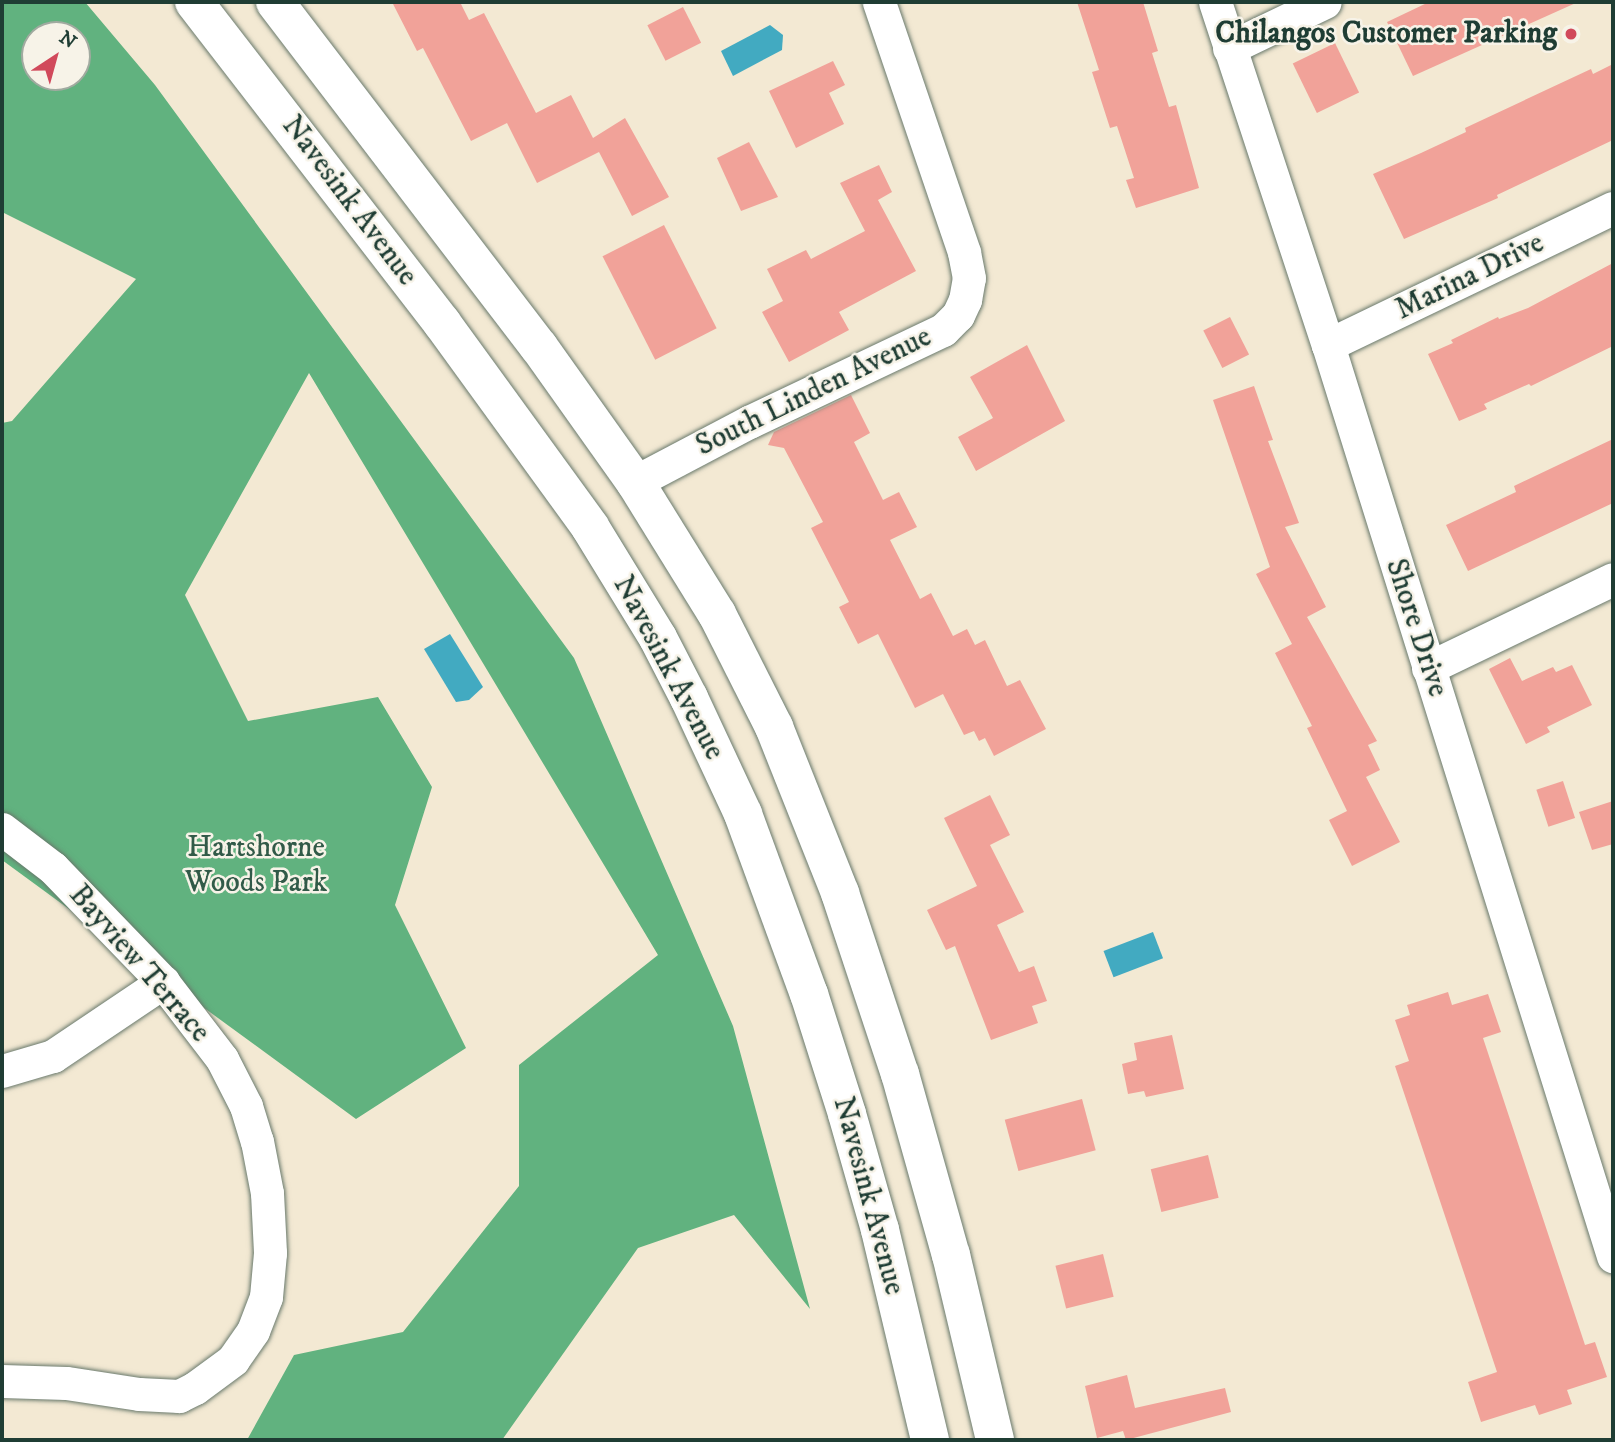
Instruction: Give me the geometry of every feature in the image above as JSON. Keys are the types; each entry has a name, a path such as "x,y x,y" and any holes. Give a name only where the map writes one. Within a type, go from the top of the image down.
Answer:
{"highway":[{"name":"Navesink Avenue","path":"194,2 425,301 566,493 658,638 690,698 743,814 848,1114 880,1230 930,1440"},
{"name":"Navesink Avenue","path":"275,2 539,346 635,482 723,625 774,727 840,893 900,1074 940,1216 995,1440"}],"street":[{"name":"South Linden Avenue","path":"635,482 749,422 943,330 961,307 969,278 964,252 878,2"},
{"name":"Shore Drive","path":"1215,2 1328,345 1613,1256"},
{"path":"1229,48 1325,2"},
{"name":"Marina Drive","path":"1328,345 1613,208"},
{"path":"1428,668 1613,579"},
{"name":"Bayview Terrace","path":"2,829 53,867 163,982 222,1059 246,1106 257,1141 267,1193 270,1253 267,1286 253,1331 233,1360 195,1388 179,1396 139,1394 66,1383 2,1381"},
{"path":"2,1071 53,1056 163,982"}],"green space":[{"name":"Hartshorne Woods Park","path":"2,2 85,2 155,85 574,658 733,1026 810,1309 734,1215 638,1248 502,1440 247,1440 294,1355 403,1332 519,1186 519,1065 658,955 309,373 185,595 248,721 378,697 432,787 395,905 466,1048 356,1119 2,860 2,423 12,421 136,279 2,212"}],"water":[{"path":"770,25 783,35 782,50 733,76 721,51"},
{"path":"450,634 483,687 469,700 456,702 424,649"},
{"path":"1153,932 1163,958 1114,977 1104,951"}],"building":[{"path":"392,2 460,2 469,20 484,13 536,113 571,95 593,138 625,118 669,197 632,216 599,152 537,183 507,123 471,141 423,48 417,51"},
{"path":"1077,2 1143,2 1158,51 1152,53 1169,107 1176,105 1199,188 1136,208 1126,180 1134,178 1117,126 1110,128 1092,72 1099,70"},
{"path":"1429,2 1578,2 1413,76 1387,22"},
{"path":"683,7 701,43 666,61 647,25"},
{"path":"1335,43 1359,92 1317,113 1293,64"},
{"path":"833,61 845,85 829,93 844,124 796,148 769,91"},
{"path":"1613,64 1613,140 1497,195 1498,198 1404,239 1373,174 1466,132 1465,128 1591,69 1593,74"},
{"path":"749,142 778,197 741,211 717,158"},
{"path":"879,165 892,192 878,200 916,271 839,312 849,330 789,362 762,312 783,301 767,269 806,250 811,259 865,231 840,183"},
{"path":"664,225 717,328 655,360 603,256"},
{"path":"1613,263 1613,346 1531,386 1529,384 1484,404 1487,409 1459,421 1428,354 1498,317 1499,319 1528,308"},
{"path":"1230,317 1249,354 1222,368 1203,331"},
{"path":"1027,345 1065,421 976,471 958,437 993,418 970,377"},
{"path":"1254,386 1273,440 1268,441 1299,523 1285,527 1326,607 1307,617 1377,741 1368,745 1380,770 1366,777 1400,842 1352,866 1329,820 1347,811 1307,728 1312,726 1275,653 1292,644 1256,574 1270,567 1213,400"},
{"path":"851,395 870,433 854,442 883,500 899,492 917,527 890,540 920,599 931,593 953,636 967,629 975,645 985,640 1007,686 1020,680 1046,729 994,756 985,738 979,741 974,731 964,735 943,694 915,708 878,634 858,644 839,607 849,602 811,528 823,522 784,448 768,445 774,432"},
{"path":"1613,439 1613,503 1468,571 1446,525 1516,492 1514,486"},
{"path":"1510,658 1522,681 1553,667 1556,672 1572,665 1592,705 1547,727 1550,732 1526,744 1489,669"},
{"path":"1563,781 1575,818 1548,827 1536,790"},
{"path":"990,795 1010,835 990,845 1024,912 997,925 1019,972 1034,966 1047,1001 1032,1006 1038,1023 991,1040 955,946 946,950 927,910 977,886 944,818"},
{"path":"1613,801 1613,844 1592,850 1579,812"},
{"path":"1448,992 1452,1005 1488,994 1501,1032 1483,1038 1585,1345 1595,1342 1607,1377 1567,1390 1572,1404 1539,1415 1535,1405 1481,1422 1468,1382 1497,1372 1395,1066 1409,1061 1395,1020 1410,1015 1407,1005"},
{"path":"1172,1035 1184,1089 1146,1097 1144,1091 1128,1094 1122,1064 1137,1060 1134,1043"},
{"path":"1082,1099 1096,1150 1018,1171 1005,1120"},
{"path":"1208,1155 1219,1198 1161,1212 1151,1169"},
{"path":"1103,1254 1114,1297 1066,1309 1055,1266"},
{"path":"1127,1375 1135,1408 1225,1388 1231,1412 1126,1440 1123,1431 1097,1438 1085,1386"}],"place":[{"name":"Chilangos Customer Parking","path":"1571,34"}]}
